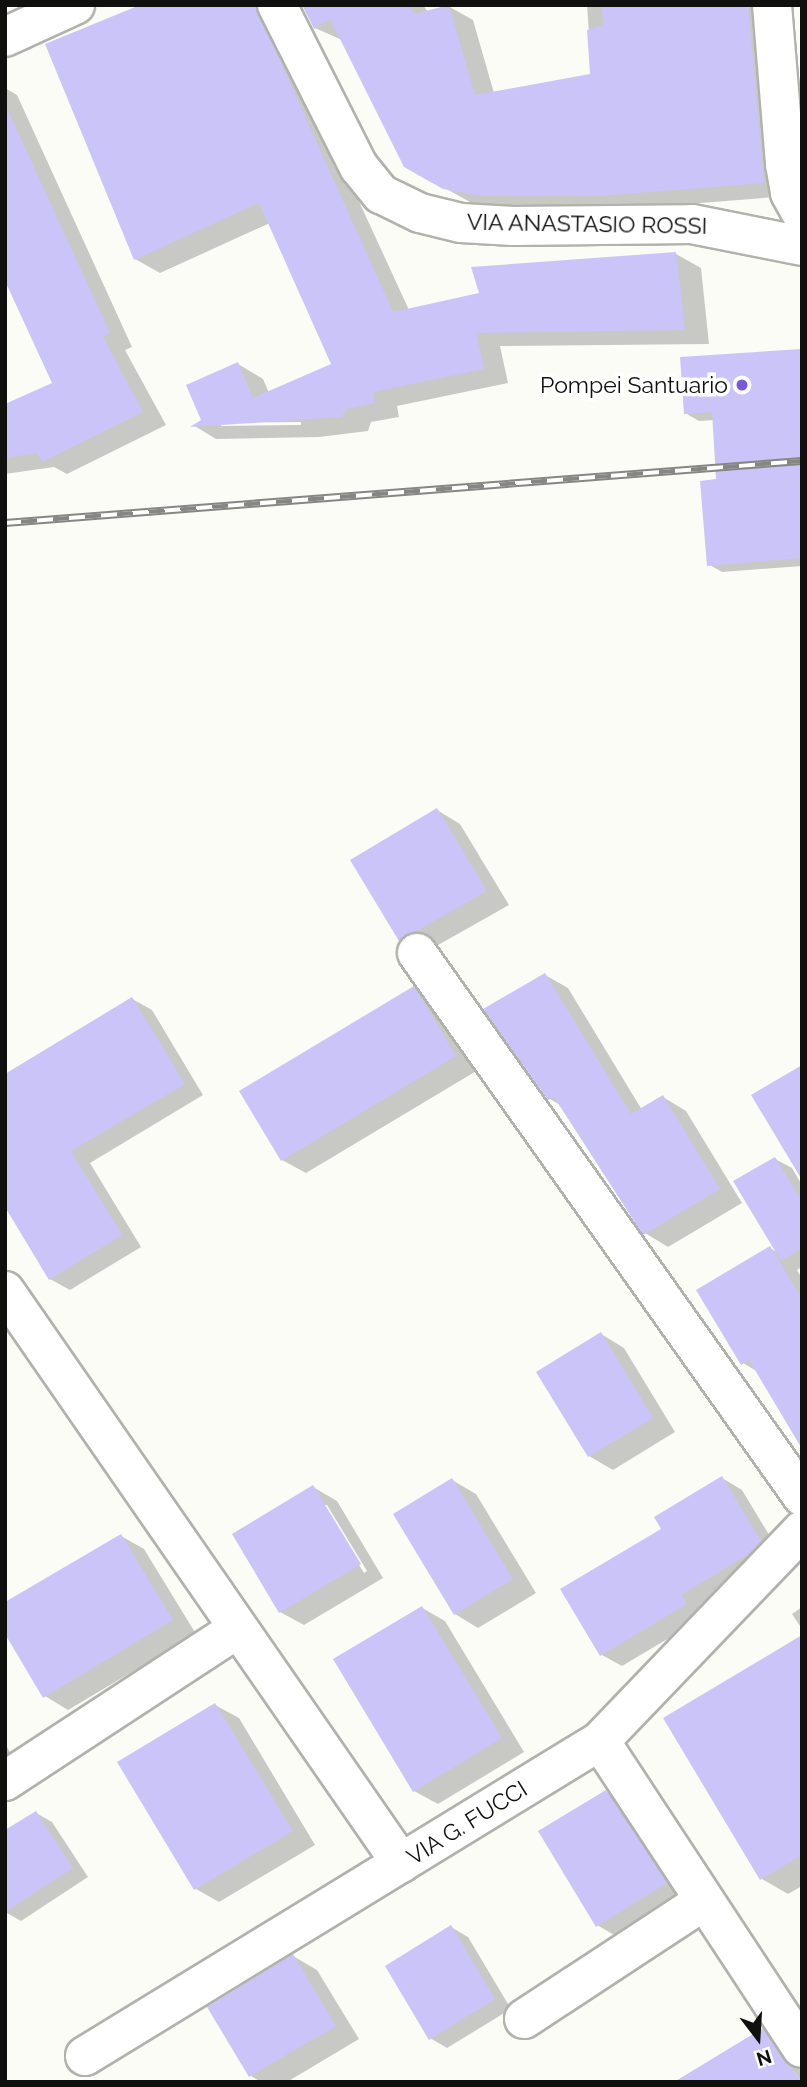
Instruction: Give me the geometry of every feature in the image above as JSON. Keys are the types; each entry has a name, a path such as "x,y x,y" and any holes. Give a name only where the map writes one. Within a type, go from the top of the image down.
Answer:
{"street":[{"path":"5,37 75,5"},
{"name":"VIA ANASTASIO ROSSI","path":"277,5 359,167 381,194 420,213 461,223 513,226 692,224 802,246"},
{"path":"772,5 785,164 790,193 802,215"},
{"path":"417,953 802,1496"},
{"path":"5,1291 236,1630 401,1863"},
{"name":"VIA G. FUCCI","path":"85,2056 600,1741 802,1530"},
{"path":"5,1781 236,1630"},
{"path":"600,1741 702,1902 802,2048"},
{"path":"524,2020 702,1902"}],"building":[{"path":"140,5 255,5 393,312 479,293 471,267 676,252 685,330 476,333 484,369 373,392 375,403 346,409 342,417 190,427 201,420 186,385 238,362 253,398 331,364 259,203 134,260 45,44"},
{"path":"302,5 409,5 414,14 449,5 475,95 590,74 587,30 603,25 602,5 748,5 764,183 599,196 482,196 443,189 404,167 330,19 314,29"},
{"path":"5,104 110,333 103,337 143,412 42,462 37,453 5,458 5,404 52,383 5,281"},
{"path":"802,349 802,558 707,566 700,481 716,479 712,412 684,414 680,357"},
{"path":"437,808 487,891 399,941 350,860"},
{"path":"545,973 631,1114 663,1095 720,1189 643,1235 554,1097 548,1100 483,1009"},
{"path":"414,986 456,1056 281,1161 239,1091"},
{"path":"132,997 185,1084 71,1151 122,1235 49,1280 5,1207 5,1074"},
{"path":"802,1065 802,1180 751,1095"},
{"path":"775,1157 802,1201 802,1248 781,1261 733,1181"},
{"path":"770,1246 802,1299 802,1449 749,1360 741,1365 696,1290"},
{"path":"601,1332 653,1418 588,1457 536,1372"},
{"path":"722,1476 761,1541 749,1554 681,1595 687,1604 600,1656 560,1589 661,1529 654,1517"},
{"path":"452,1478 513,1579 454,1615 393,1514"},
{"path":"313,1485 361,1564 279,1613 232,1534"},
{"path":"121,1534 173,1620 43,1698 5,1634 5,1602"},
{"path":"422,1606 502,1738 413,1792 333,1659"},
{"path":"802,1635 802,1855 760,1880 663,1718"},
{"path":"215,1703 293,1831 194,1890 117,1762"},
{"path":"606,1790 667,1883 596,1927 538,1831"},
{"path":"36,1811 73,1868 5,1912 5,1830"},
{"path":"451,1925 495,1999 429,2040 385,1966"},
{"path":"293,1954 336,2026 249,2077 207,2007"},
{"path":"763,2028 802,2082 674,2082"}],"railway":[{"path":"5,523 802,461"}],"place":[{"name":"Pompei Santuario","path":"742,385"}]}
